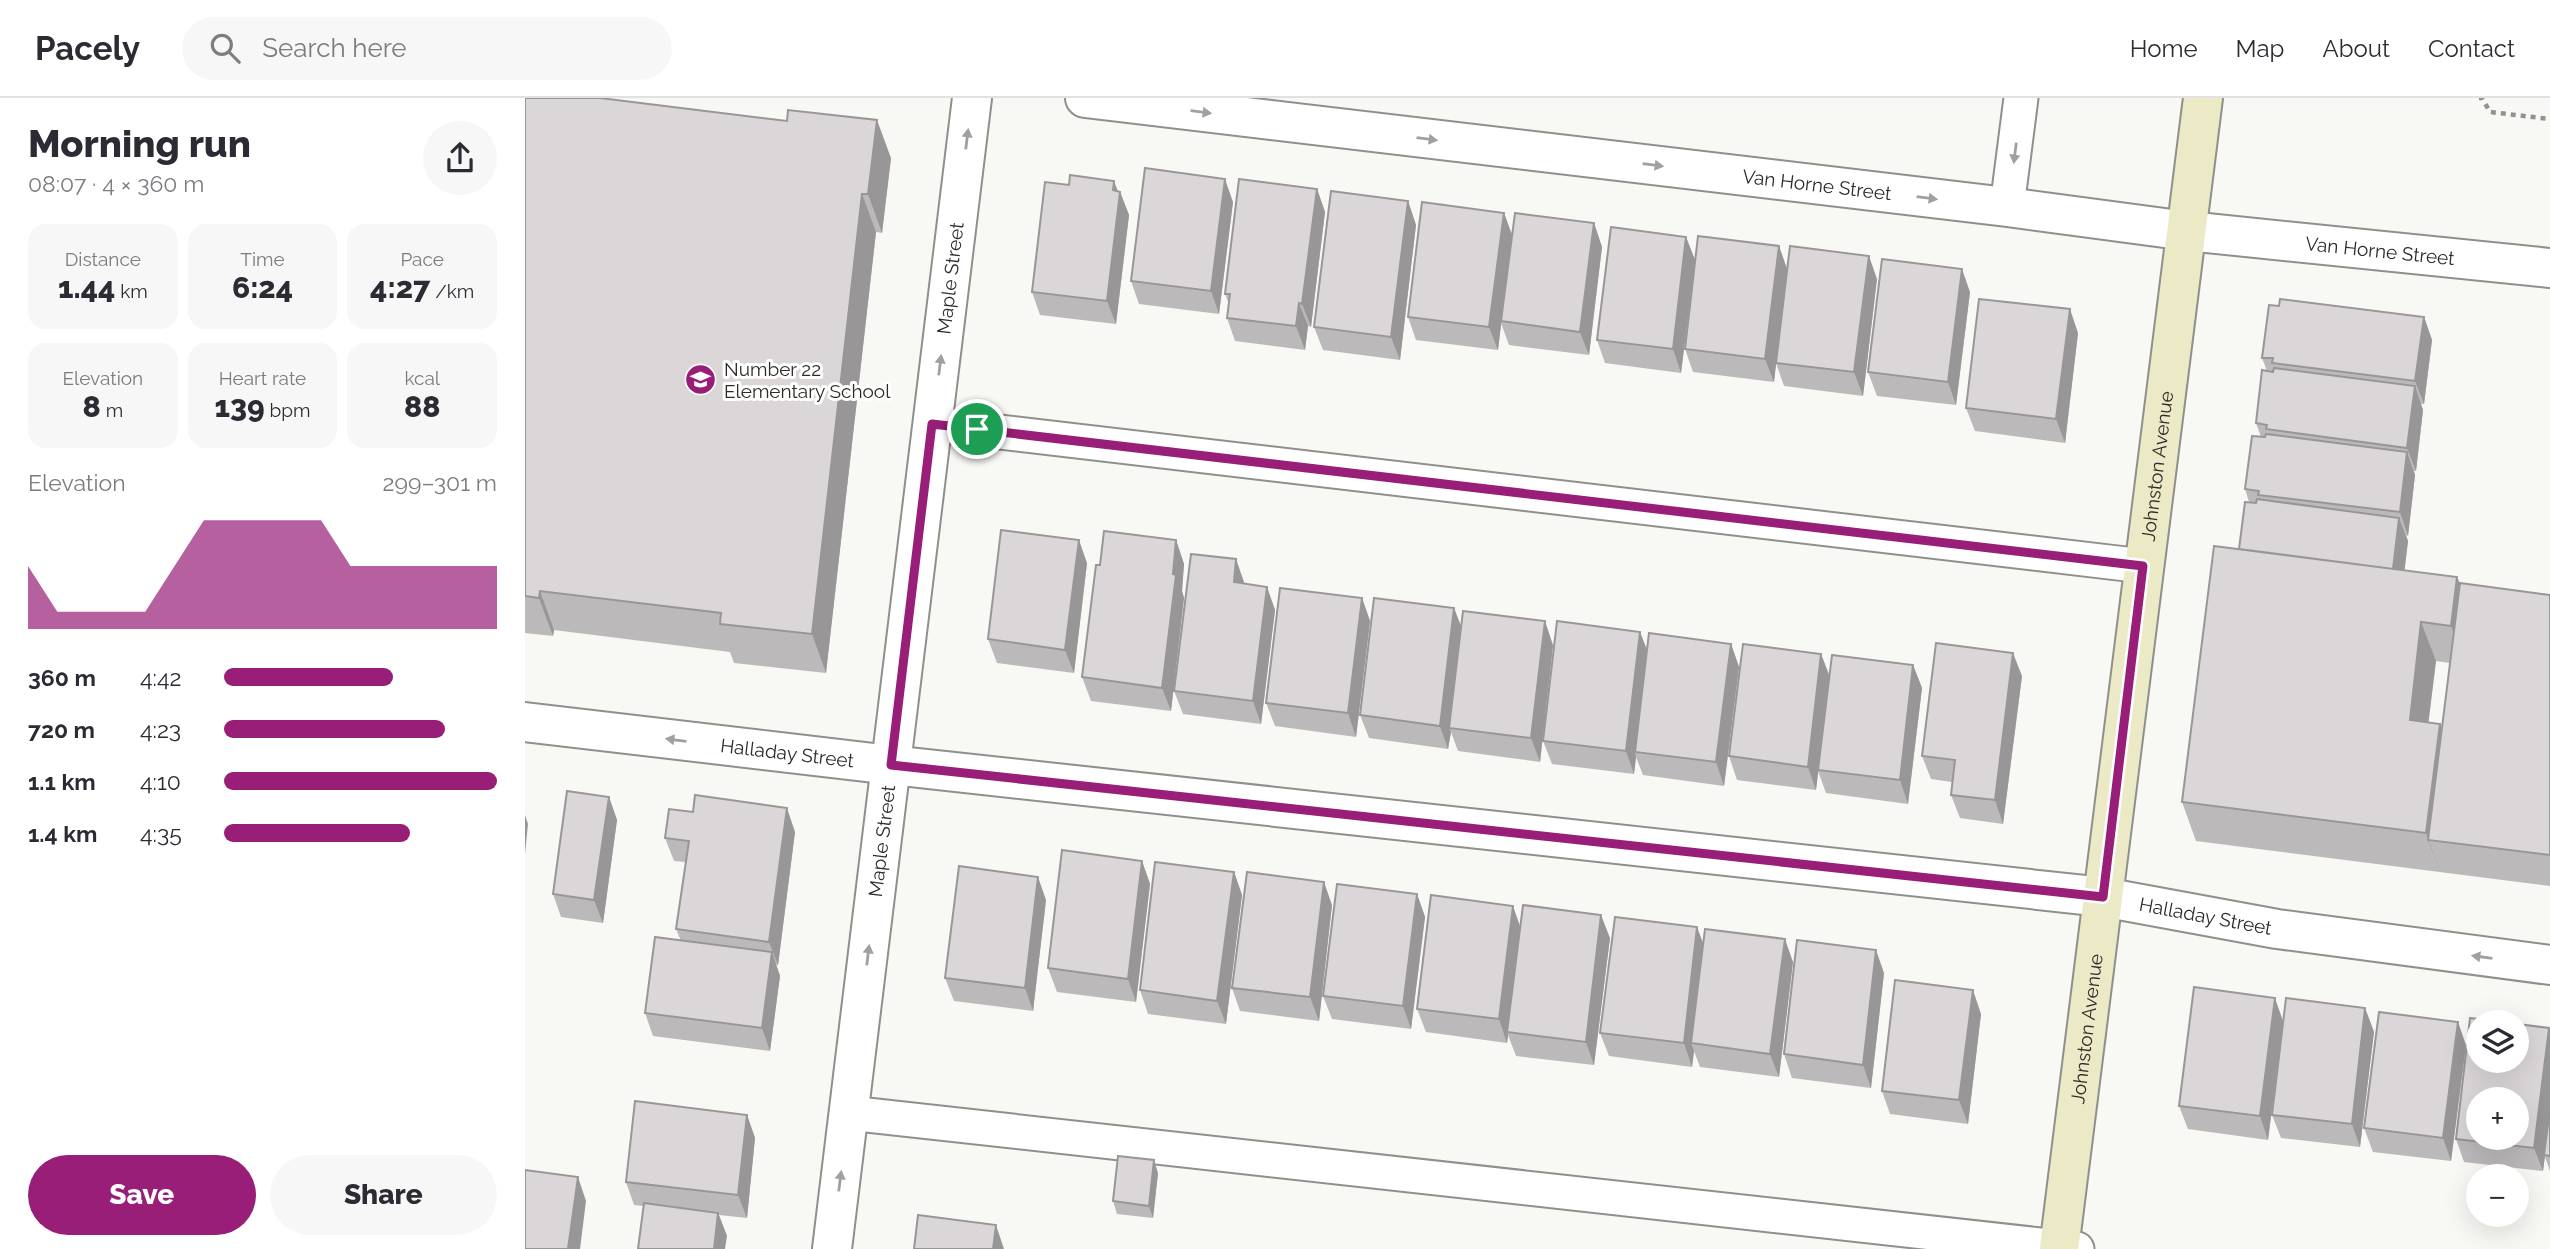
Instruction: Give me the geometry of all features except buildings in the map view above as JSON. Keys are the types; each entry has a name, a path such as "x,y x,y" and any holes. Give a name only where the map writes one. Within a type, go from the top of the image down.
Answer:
{"street":[{"name":"Maple Street","path":"832,1249 972,98"},
{"name":"Van Horne Street","path":"1085,98 2187,231 2550,268"},
{"name":"Johnston Avenue","path":"2065,1248 2103,897 2203,98"},
{"name":"Halladay Street","path":"525,722 891,765 2103,897 2277,929 2550,965"}],"lane":[{"path":"2007,208 2021,98"},
{"path":"932,424 2143,566"},
{"path":"849,1113 2065,1248"}],"path":[{"path":"2479,98 2482,98 2490,112 2550,119"}],"place":[{"name":"Number 22 Elementary School","path":"701,380"}],"route":[{"path":"932,424 977,429 2143,566 2103,897 891,765 932,424"}]}
